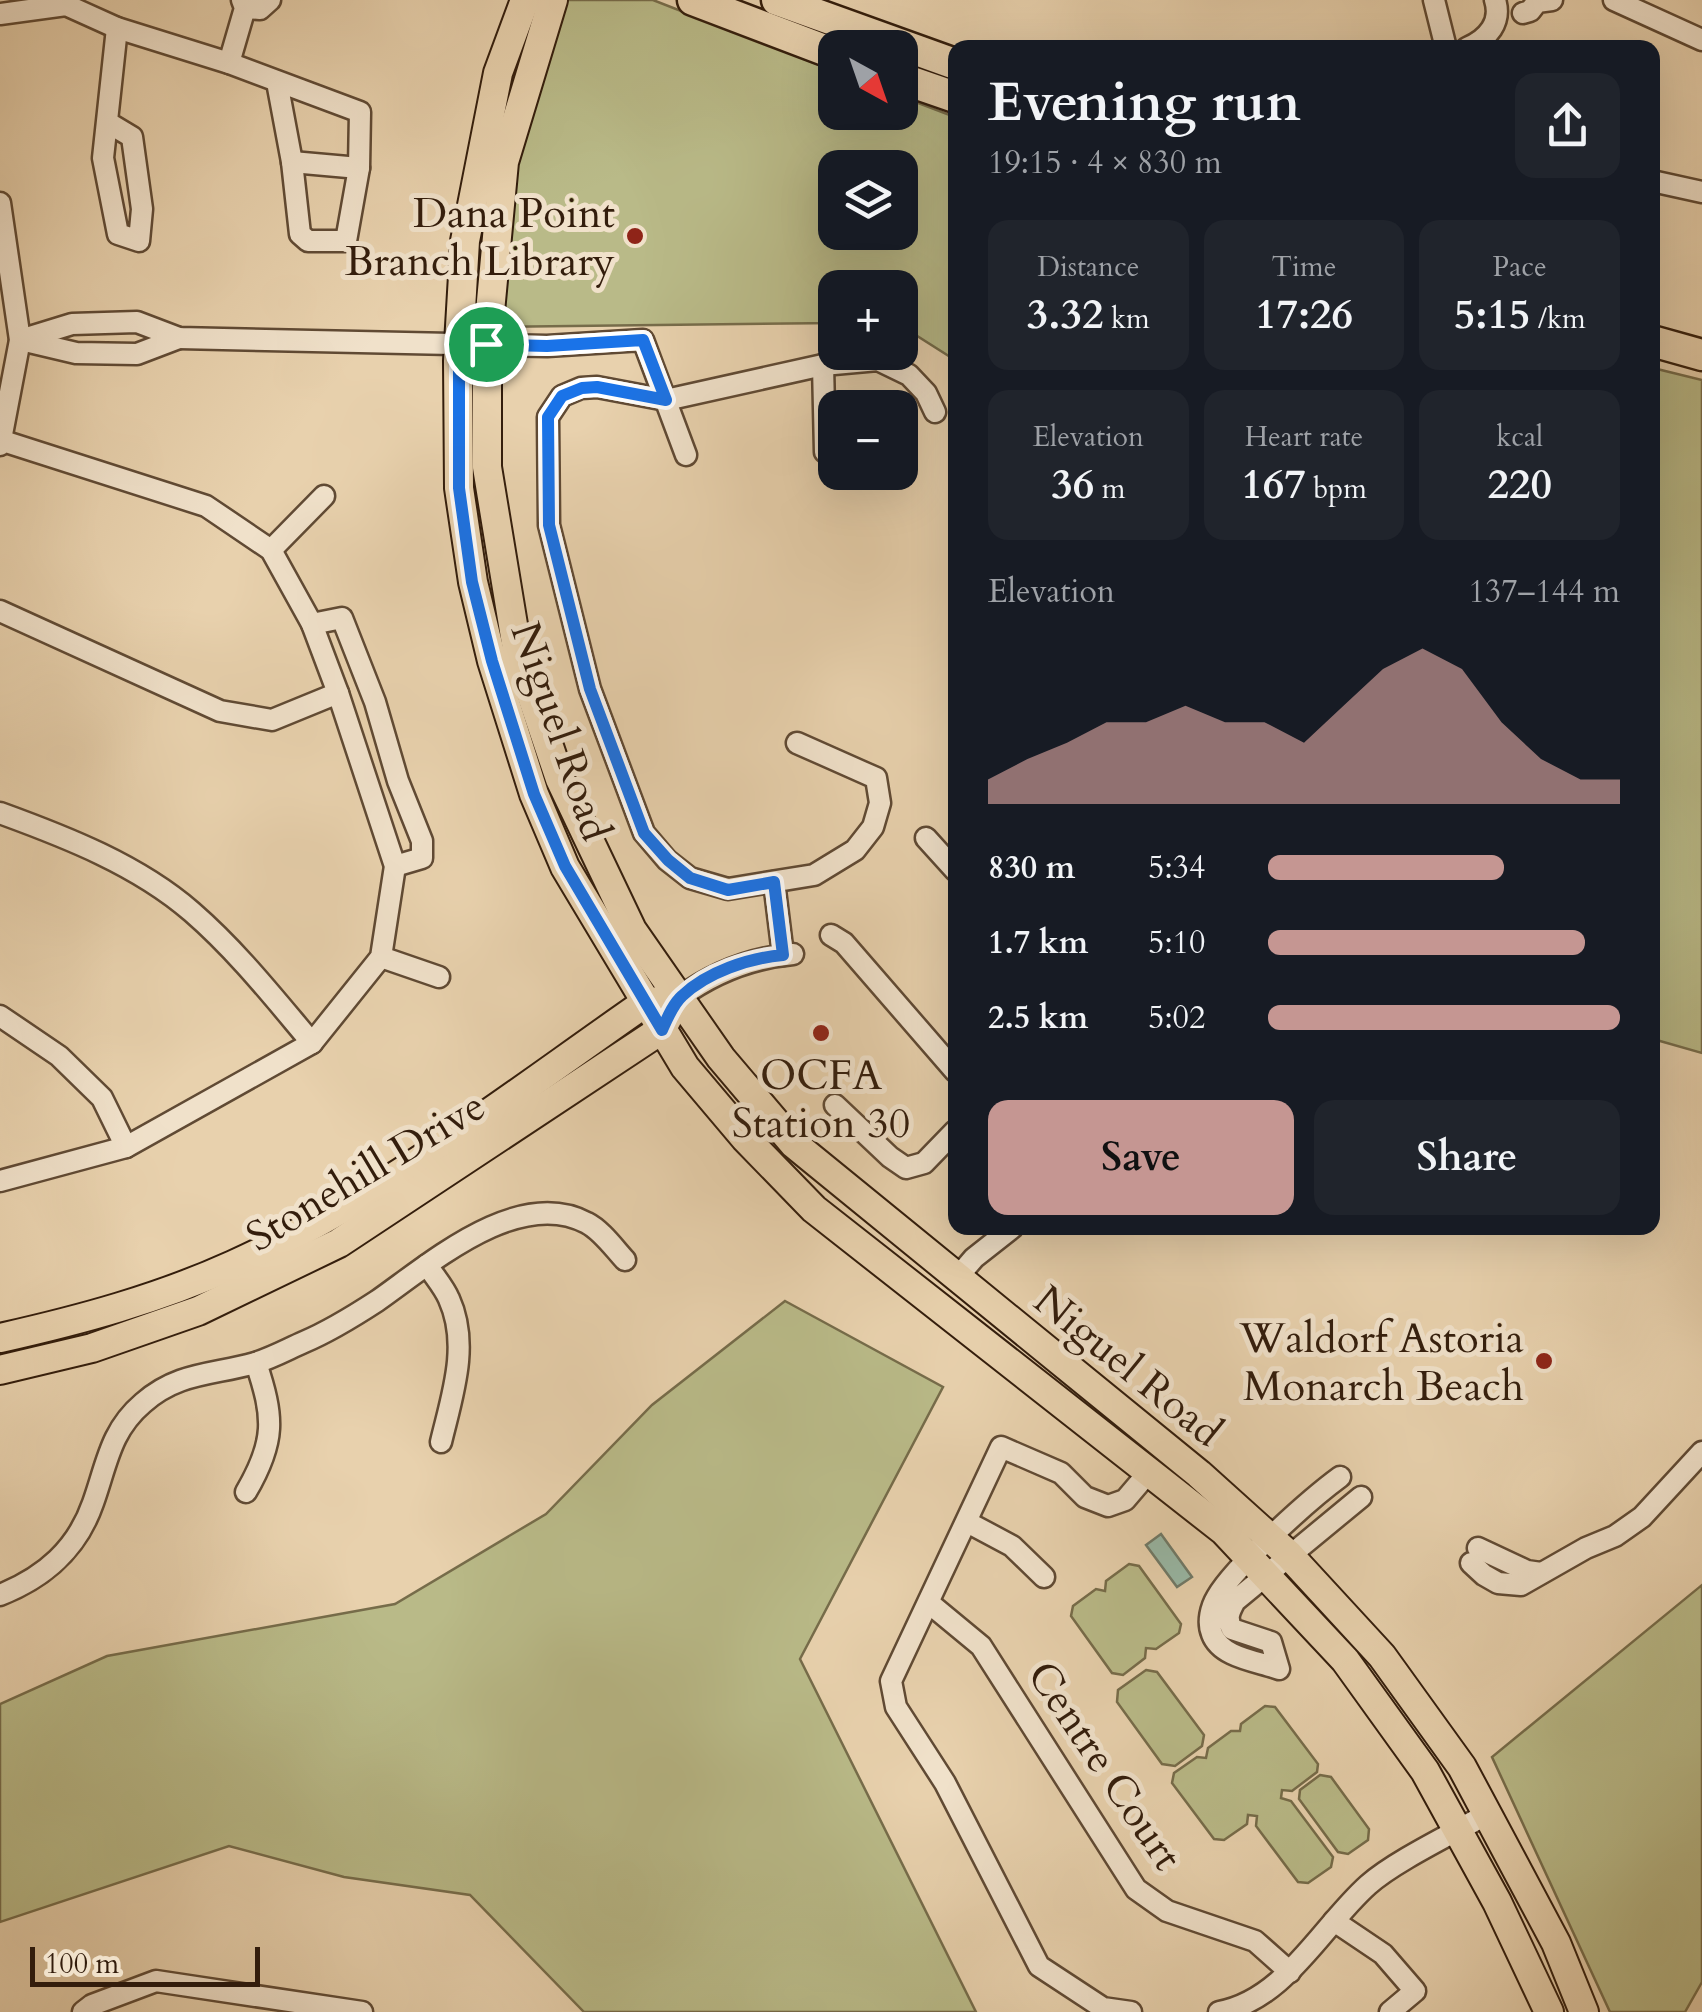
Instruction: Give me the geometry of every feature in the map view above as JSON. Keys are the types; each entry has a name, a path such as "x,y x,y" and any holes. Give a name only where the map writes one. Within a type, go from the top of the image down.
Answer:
{"highway":[{"path":"693,0 818,48"},
{"path":"777,0 948,61"},
{"path":"918,85 948,95"},
{"path":"1660,343 1702,355"}],"main road":[{"name":"Niguel Road","path":"524,0 498,74 465,241 486,467 518,655 560,780 632,930 721,1058 794,1144 1281,1546 1382,1656 1462,1767 1556,1942 1584,2012"},
{"name":"Niguel Road","path":"553,0 504,162 473,344 459,488 472,582 492,661 534,794 565,866 685,1067 745,1138 814,1210 1224,1532 1345,1660 1425,1771 1459,1830 1549,2012"},
{"name":"Stonehill Drive","path":"0,1338 97,1316 232,1266 321,1220 462,1130 645,1004 678,998"},
{"path":"662,1030 678,998"},
{"name":"Stonehill Drive","path":"0,1370 92,1348 198,1311 339,1243 662,1030"}],"street":[{"path":"229,63 244,4 260,9 270,0"},
{"path":"1434,0 1444,40"},
{"path":"1614,0 1702,40"},
{"path":"0,14 66,3 118,28 229,63 360,112 359,168 346,240 304,239 300,234 278,82"},
{"path":"1481,40 1522,6"},
{"path":"107,122 132,137 142,208 139,241 118,234 103,158 107,122 118,28"},
{"path":"292,162 359,168"},
{"path":"1660,184 1702,192"},
{"path":"0,203 20,340 1,443 206,506 271,550 312,624 396,866 381,957 312,1044 126,1147 0,1181"},
{"path":"20,340 72,324 136,322 179,338 547,346 643,340 686,455"},
{"path":"20,340 76,354 136,354 179,338"},
{"path":"797,744 876,778 880,802 873,827 856,850 814,875 728,890 690,878 644,833 590,689 549,525 548,417 562,396 582,388 597,387 666,400 818,367"},
{"path":"899,370 909,375 926,394 936,412"},
{"path":"271,550 324,496"},
{"path":"0,611 220,711 272,720 338,693"},
{"path":"312,624 342,618 375,702 398,781 422,841 422,858 396,866"},
{"path":"0,812 53,832 134,872 190,910 244,962 312,1044"},
{"path":"926,838 948,862"},
{"name":"Stonehill Drive","path":"678,998 740,964 788,954 774,882"},
{"path":"831,935 844,943 948,1063"},
{"path":"381,957 439,977"},
{"path":"0,1016 59,1056 102,1098 126,1147"},
{"path":"835,1105 906,1168 924,1163 948,1138"},
{"path":"0,1595 34,1580 64,1556 80,1533 94,1501 104,1460 118,1428 142,1403 174,1381 256,1363 329,1331 502,1221 564,1215 589,1223 625,1260"},
{"path":"956,1279 974,1258 1003,1235"},
{"path":"427,1266 449,1299 460,1335 457,1373 441,1442"},
{"path":"246,1492 261,1466 270,1434 269,1402 256,1363"},
{"path":"1131,2012 1103,2010 1039,1966 945,1783 896,1707 891,1681 1001,1447 1061,1473 1085,1497 1108,1506 1125,1500 1148,1473"},
{"path":"1474,1555 1541,1573 1615,1536 1642,1516 1702,1452"},
{"path":"1259,1567 1235,1601 1228,1621 1240,1634 1271,1642 1279,1669 1226,1650 1212,1636 1211,1609 1218,1595 1259,1567 1281,1546 1340,1477"},
{"path":"1281,1546 1361,1497"},
{"path":"967,1522 1012,1546 1044,1576"},
{"name":"Centre Court","path":"929,1603 981,1646 1136,1889 1167,1911 1255,1941 1290,1972"},
{"path":"1218,2012 1238,2009 1290,1972 1370,1882 1487,1814"},
{"path":"1334,1921 1383,1954 1415,1991 1390,2012"},
{"path":"82,2012 92,2004 156,1982 362,2012"}],"green space":[{"path":"564,0 653,0 818,64 818,130 918,130 918,103 948,114 948,356 918,336 918,270 818,270 818,323 495,327 505,198"},
{"path":"1660,370 1702,380 1702,1053 1660,1041"},
{"path":"785,1301 943,1387 800,1659 976,2012 584,2012 470,1895 344,1877 229,1846 0,1922 0,1704 107,1656 395,1604 546,1514 652,1405"},
{"path":"1129,1564 1139,1566 1181,1624 1179,1633 1156,1649 1146,1648 1145,1658 1123,1675 1112,1673 1071,1616 1073,1606 1096,1589 1105,1591 1106,1581"},
{"path":"1702,1585 1702,1982 1685,2012 1610,2012 1492,1757"},
{"path":"1146,1670 1157,1672 1204,1735 1202,1746 1175,1766 1162,1764 1117,1702 1118,1690"},
{"path":"1265,1706 1275,1707 1318,1764 1317,1772 1292,1791 1282,1790 1281,1798 1291,1801 1333,1857 1331,1867 1308,1883 1298,1882 1256,1826 1257,1816 1248,1815 1247,1824 1224,1840 1214,1839 1172,1783 1174,1773 1197,1757 1206,1758 1208,1748 1231,1731 1240,1731 1241,1724"},
{"path":"1320,1775 1331,1777 1369,1829 1368,1840 1348,1854 1338,1852 1299,1799 1300,1790"}],"shaded area":[{"path":"1161,1534 1192,1577 1177,1587 1146,1545"}],"place":[{"name":"Dana Point Branch Library","path":"635,236"},
{"name":"OCFA Station 30","path":"821,1033"},
{"name":"Waldorf Astoria Monarch Beach","path":"1544,1361"}],"route":[{"path":"643,340 666,400 597,387 562,396 548,417 549,525 590,689 644,833 690,878 728,890 774,882 783,955 760,957 697,985 678,998 662,1030 565,866 534,794 492,661 472,582 459,488 459,344 486,344 547,346 643,340"}]}
